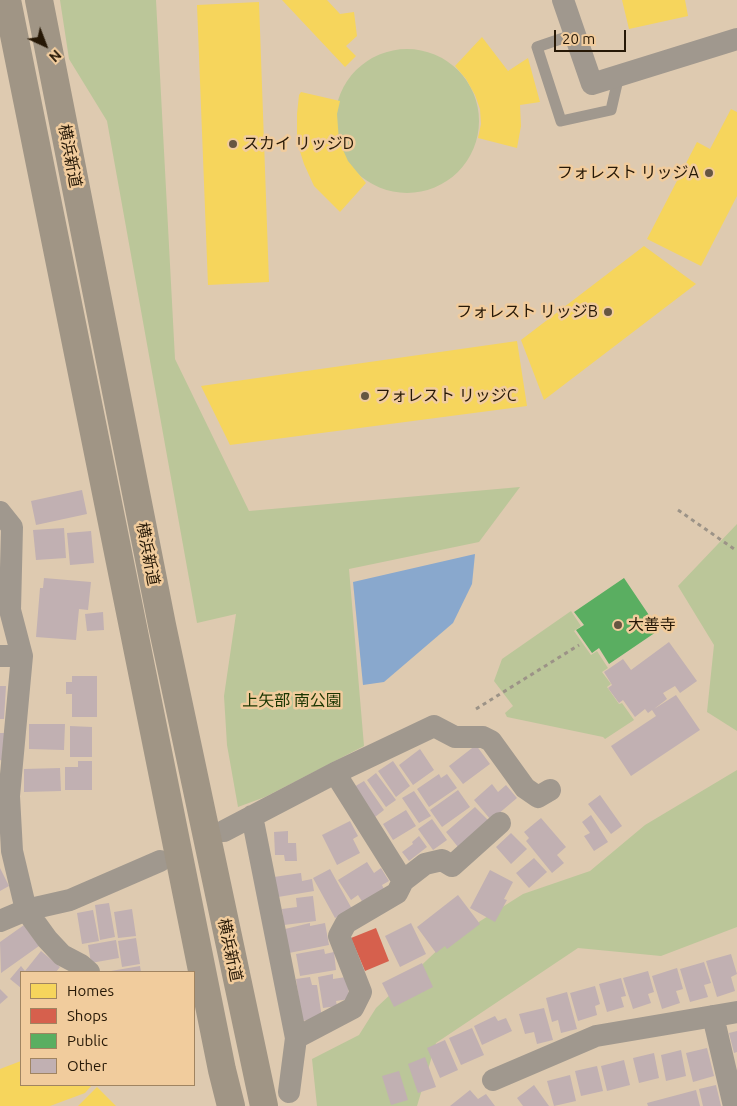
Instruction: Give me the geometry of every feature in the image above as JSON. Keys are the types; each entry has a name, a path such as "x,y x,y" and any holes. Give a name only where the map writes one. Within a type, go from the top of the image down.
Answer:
{"highway":[{"name":"横浜新道","path":"7,0 175,843 231,1106"},
{"name":"横浜新道","path":"39,0 160,615 206,840 264,1106"}],"street":[{"path":"564,0 592,84 737,39"},
{"path":"0,512 12,528 10,610 22,656 9,796 12,851 26,910 47,939 62,955 88,971"},
{"path":"0,656 22,656"},
{"path":"224,831 335,773 434,726 456,737 483,737 491,741 525,788 538,797 550,790"},
{"path":"335,773 403,881"},
{"path":"252,816 296,1038 291,1099"},
{"path":"296,1038 353,1008 361,992 339,936 346,922 397,893 403,881 426,864 442,860 452,866 500,823"},
{"path":"0,921 26,910 70,900 160,861"},
{"path":"493,1080 596,1036 737,1012"},
{"path":"714,1016 734,1106"}],"lane":[{"path":"575,34 537,47 561,121 611,110 619,75"}],"path":[{"path":"678,510 737,551"},
{"path":"476,709 579,645"}],"green space":[{"name":"上矢部 南公園","path":"60,0 156,0 175,359 249,511 520,487 479,542 349,569 364,746 265,797 238,807 227,745 224,696 236,614 197,623 107,121 69,59"},
{"path":"407,49 434,55 447,61 458,70 467,81 473,94 479,121 473,148 467,161 458,172 447,181 434,187 407,193 380,187 367,181 356,172 347,161 341,148 335,121 341,94 347,81 356,70 367,61 380,55"},
{"path":"737,524 737,731 707,712 714,645 678,586"},
{"path":"571,611 581,626 574,631 591,655 597,651 608,668 602,672 611,684 607,687 634,720 605,739 603,737 507,717 505,713 513,706 494,681 502,659"},
{"path":"737,770 737,927 661,956 578,948 436,1043 417,1106 317,1106 312,1059 359,1035 376,1008 444,944 523,894 590,871 645,825"}],"water":[{"path":"475,554 472,584 453,623 384,682 363,685 353,582"}],"building: Homes":[{"path":"282,0 327,0 340,14 354,12 357,36 346,46 356,56 345,67"},
{"path":"622,0 685,0 688,16 629,29"},
{"name":"スカイ リッジD","path":"259,2 269,282 208,285 197,5"},
{"path":"482,37 508,71 528,58 540,102 520,105 521,126 517,148 478,138 481,124 480,109 466,79 455,66"},
{"path":"301,92 340,101 337,114 339,141 348,161 366,183 340,212 314,186 304,164 297,142 297,114"},
{"name":"フォレスト リッジA","path":"731,109 737,112 737,196 701,266 647,239 697,142 710,149"},
{"name":"フォレスト リッジB","path":"644,246 696,284 544,400 521,340"},
{"name":"フォレスト リッジC","path":"517,341 527,406 230,445 201,386"},
{"path":"20,1061 20,1086 91,1086 85,1093 50,1106 0,1106 0,1069"},
{"path":"97,1087 116,1106 78,1106"}],"building: Shops":[{"path":"376,928 389,961 365,971 351,938"}],"building: Public":[{"path":"624,578 659,630 609,664 599,648 592,653 576,630 584,625 574,612"}],"building: Other":[{"path":"82,490 87,514 36,525 31,501"},
{"path":"64,528 66,558 36,560 33,530"},
{"path":"91,531 94,563 70,565 67,533"},
{"path":"44,578 91,582 88,610 79,609 76,640 36,637 40,588 43,588"},
{"path":"103,612 104,630 87,631 85,614"},
{"path":"669,642 697,681 680,693 675,686 663,693 667,699 654,709 676,695 700,730 631,776 611,746 656,716 652,710 648,713 645,709 635,717 623,700 619,703 608,688 612,685 604,672 623,659 631,670"},
{"path":"72,676 97,676 97,717 72,717 72,694 66,694 66,682 72,682"},
{"path":"0,686 6,686 4,719 0,719"},
{"path":"29,724 65,724 64,750 29,749"},
{"path":"70,726 92,727 92,757 70,757"},
{"path":"0,733 5,733 3,761 0,760"},
{"path":"476,745 490,764 463,784 449,766"},
{"path":"420,749 434,770 413,785 399,765"},
{"path":"78,761 92,761 92,790 65,790 65,767 78,767"},
{"path":"393,761 410,786 396,797 378,771"},
{"path":"60,768 61,791 24,792 24,769"},
{"path":"376,773 396,800 386,807 367,780"},
{"path":"439,774 441,778 447,774 457,788 429,807 417,789"},
{"path":"364,781 384,810 375,817 354,787"},
{"path":"492,784 498,792 506,785 517,798 491,820 474,800"},
{"path":"458,790 470,807 442,827 430,810"},
{"path":"414,791 431,816 419,823 402,798"},
{"path":"600,795 622,826 611,834 588,804"},
{"path":"475,807 489,821 458,847 446,832"},
{"path":"406,810 416,826 393,840 383,824"},
{"path":"591,815 608,842 594,851 584,836 590,833 582,822"},
{"path":"541,818 566,847 557,855 564,863 552,873 526,841 529,838 524,832"},
{"path":"432,819 447,840 433,850 418,829"},
{"path":"350,821 358,836 353,839 360,853 337,865 322,835"},
{"path":"288,831 288,843 296,843 297,861 285,861 284,855 275,855 274,832"},
{"path":"511,833 527,849 511,864 496,847"},
{"path":"419,836 427,847 409,861 402,852 413,844 412,842"},
{"path":"534,858 547,872 529,888 516,873"},
{"path":"367,862 374,873 381,868 389,881 382,885 384,889 363,903 358,895 351,900 338,880"},
{"path":"0,868 9,886 0,891"},
{"path":"330,869 352,909 335,918 313,878"},
{"path":"490,870 513,882 504,899 507,900 495,922 470,908"},
{"path":"301,873 302,881 312,879 314,891 278,897 274,877"},
{"path":"458,895 480,924 447,949 445,946 436,953 417,927"},
{"path":"313,896 316,921 284,925 282,909 297,907 296,898"},
{"path":"109,903 115,937 100,940 95,905"},
{"path":"132,909 136,936 118,938 114,912"},
{"path":"93,910 99,941 82,944 77,913"},
{"path":"310,923 310,926 325,923 329,945 289,953 285,929"},
{"path":"411,923 426,954 400,967 385,936"},
{"path":"24,925 39,946 1,973 0,942"},
{"path":"136,938 140,964 122,967 118,941"},
{"path":"116,940 119,958 91,963 88,945"},
{"path":"324,949 325,954 334,952 336,970 300,976 296,954"},
{"path":"41,951 60,967 57,971 25,971"},
{"path":"731,954 737,974 731,977 735,991 717,997 706,961"},
{"path":"704,962 711,983 704,985 708,997 690,1002 680,969"},
{"path":"422,963 433,987 394,1007 382,983"},
{"path":"21,966 25,971 20,971 20,987 10,979"},
{"path":"140,966 141,971 111,971"},
{"path":"677,968 683,989 676,991 680,1003 662,1009 652,976"},
{"path":"648,971 654,992 648,994 651,1003 633,1009 623,978"},
{"path":"333,974 333,979 346,977 350,999 336,1001 337,1006 323,1008 318,977"},
{"path":"310,977 312,985 317,985 322,1018 302,1021 296,979"},
{"path":"621,978 626,996 621,997 624,1007 607,1012 599,984"},
{"path":"595,986 600,1004 595,1006 597,1015 578,1021 570,993"},
{"path":"0,989 8,997 0,1004"},
{"path":"567,992 577,1029 561,1033 558,1020 552,1022 546,998"},
{"path":"544,1008 553,1040 537,1044 534,1032 525,1034 519,1014"},
{"path":"495,1016 498,1021 506,1018 512,1031 482,1045 474,1026"},
{"path":"472,1028 484,1055 461,1065 449,1038"},
{"path":"737,1031 737,1052 734,1053 729,1033"},
{"path":"445,1040 458,1070 440,1078 427,1048"},
{"path":"707,1048 714,1076 693,1082 686,1053"},
{"path":"681,1050 686,1076 666,1081 661,1055"},
{"path":"654,1053 659,1078 639,1083 633,1058"},
{"path":"425,1057 436,1087 418,1093 408,1064"},
{"path":"624,1060 630,1085 607,1091 601,1066"},
{"path":"597,1066 603,1091 581,1096 575,1071"},
{"path":"399,1071 408,1100 391,1105 382,1076"},
{"path":"570,1075 576,1101 554,1106 547,1081"},
{"path":"534,1085 549,1106 523,1106 517,1098"},
{"path":"716,1085 721,1106 703,1106 699,1089"},
{"path":"470,1090 478,1099 486,1094 495,1106 450,1106"},
{"path":"696,1090 700,1106 648,1106 647,1103"}],"place":[{"name":"スカイ リッジD","path":"233,144"},
{"name":"フォレスト リッジA","path":"709,173"},
{"name":"フォレスト リッジB","path":"608,312"},
{"name":"フォレスト リッジC","path":"365,396"},
{"name":"大善寺","path":"618,625"}]}
